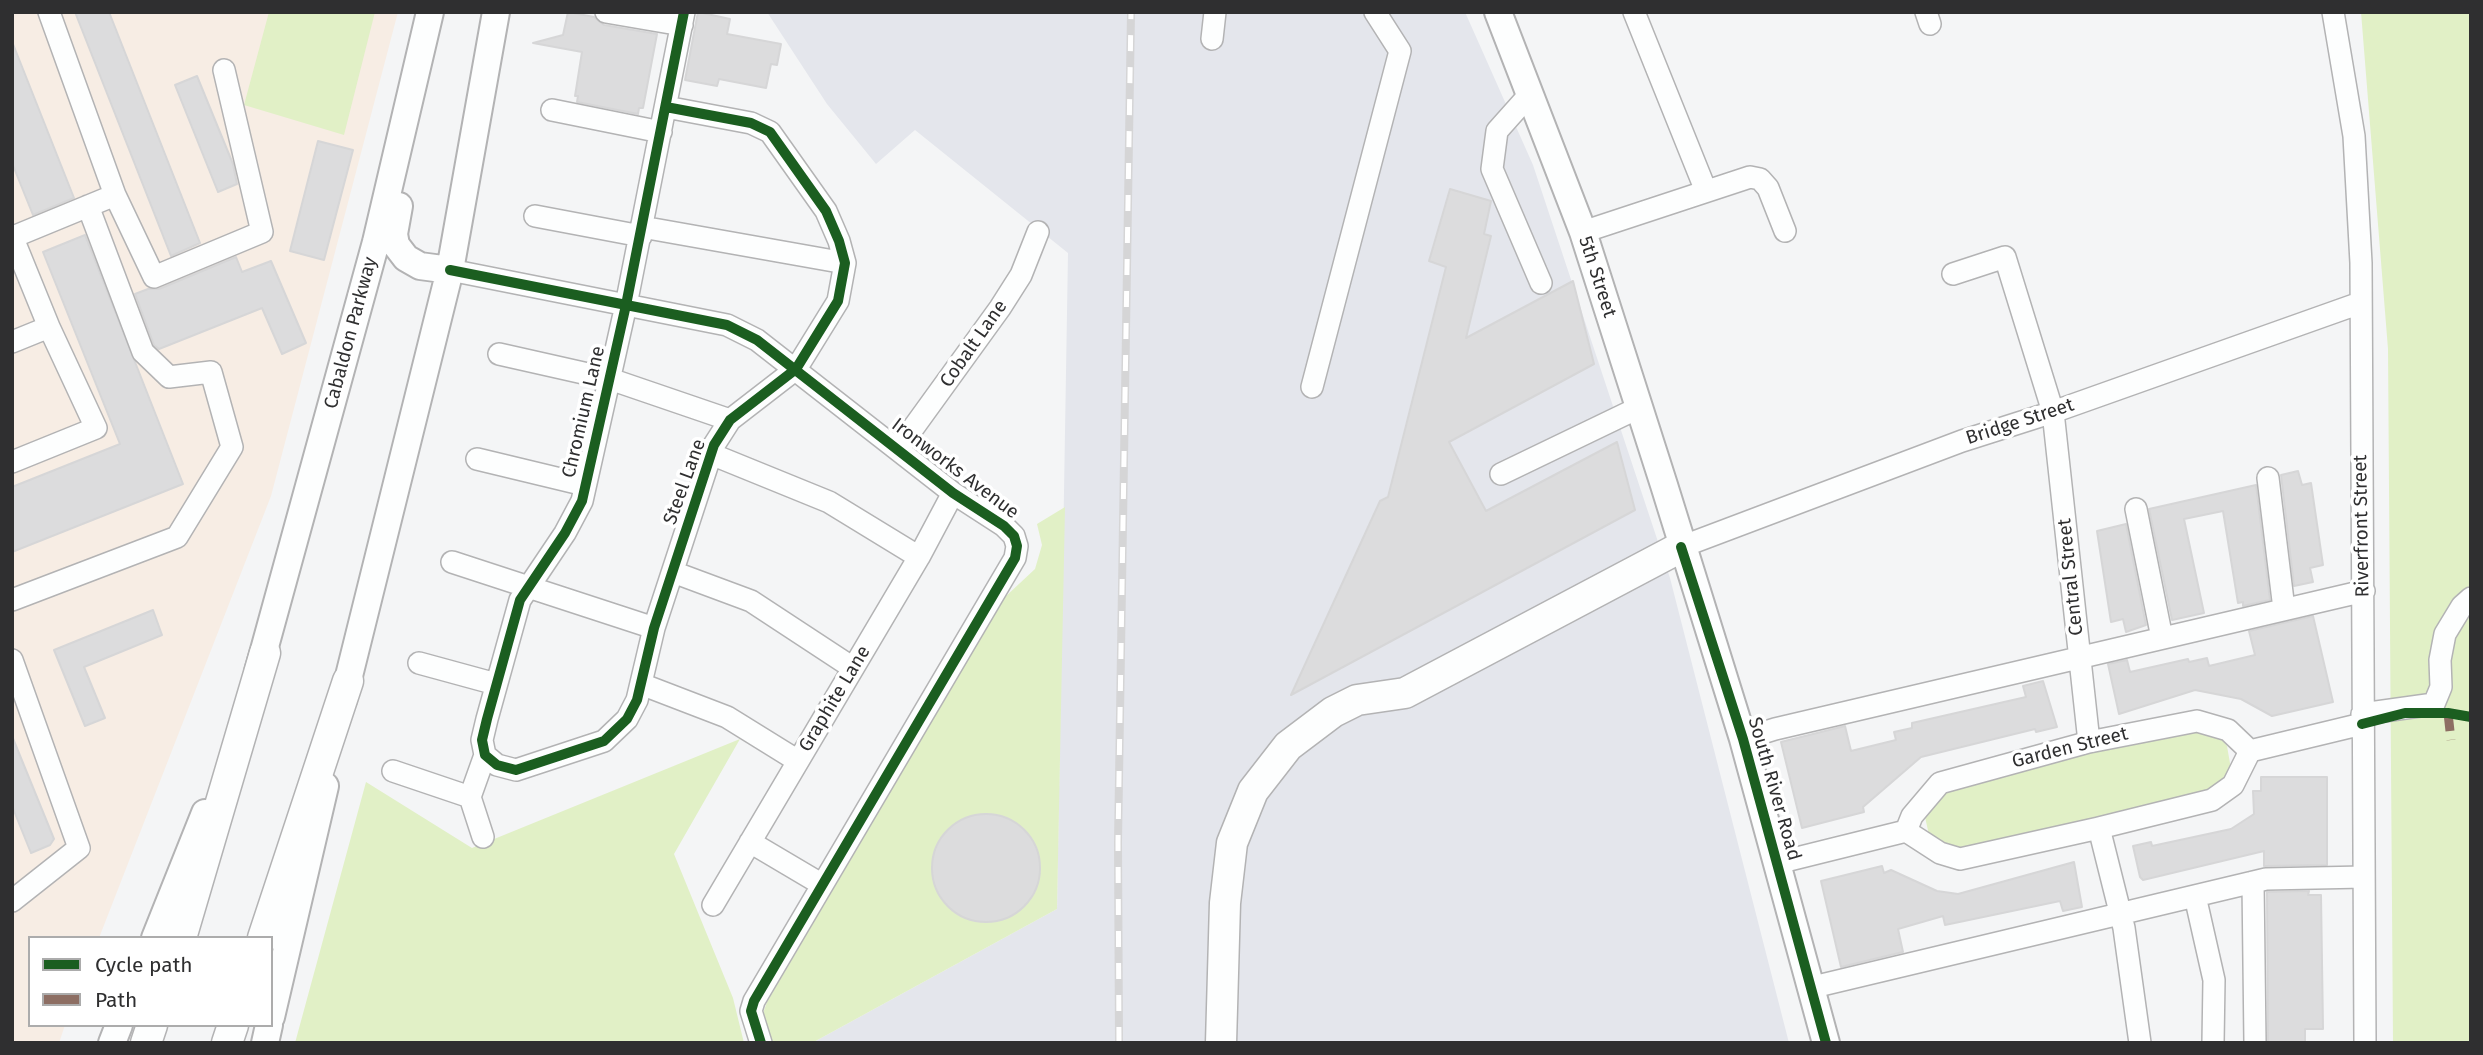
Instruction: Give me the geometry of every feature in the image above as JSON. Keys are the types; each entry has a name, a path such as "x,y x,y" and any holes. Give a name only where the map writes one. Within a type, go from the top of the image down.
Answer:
{"highway":[{"path":"1221,1043 1225,903 1232,843 1253,791 1288,746 1312,725 1357,700 1405,693 1681,547"},
{"path":"182,936 265,653"},
{"path":"264,936 348,681"}],"main road":[{"name":"Cabaldon Parkway","path":"156,936 265,653 376,242 430,12"},
{"path":"273,1009 299,910 348,681 450,270 496,12"},
{"name":"5th Street","path":"1498,12 1583,232 1681,547"},
{"path":"412,88 418,114 418,132 395,224 396,245 406,258 419,266 450,270"},
{"name":"South River Road","path":"1681,547 1743,739 1826,1043"}],"street":[{"path":"49,12 115,195 154,277 262,232 224,70"},
{"path":"606,12 683,18"},
{"path":"1212,39 1214,12"},
{"path":"1312,387 1400,51 1376,12"},
{"path":"1634,12 1706,191"},
{"name":"Riverfront Street","path":"2333,12 2354,136 2360,303 2365,1043"},
{"name":"Chromium Lane","path":"470,797 485,755 482,740 511,625 527,589 565,533 582,501 626,305 683,18"},
{"path":"1530,94 1497,131 1492,169 1541,283"},
{"path":"535,216 845,263 826,211 770,132 751,123 666,107"},
{"path":"552,110 661,132"},
{"path":"1583,232 1750,177 1760,179 1768,188 1785,231"},
{"path":"13,458 96,428 48,327 13,236 115,195"},
{"path":"12,600 177,537 232,447 211,372 169,377 143,352 89,206"},
{"name":"Cobalt Lane","path":"898,449 1000,308 1021,275 1038,232"},
{"name":"Central Street","path":"1953,274 2005,257 2053,412 2089,742"},
{"name":"Steel Lane","path":"485,755 497,765 516,771 604,741 626,719 637,700 654,628 711,454 730,420 796,369 838,301 845,263"},
{"name":"Ironworks Avenue","path":"450,270 727,325 757,340 953,493 1009,530 1017,546 1015,558 821,884 751,1011 761,1043"},
{"name":"Bridge Street","path":"1681,547 1962,441 2053,412 2360,303"},
{"path":"12,342 48,327"},
{"path":"499,354 610,379 730,420"},
{"path":"1501,474 1639,408"},
{"path":"711,454 829,502 919,557"},
{"path":"477,459 585,485"},
{"path":"2268,478 2284,609"},
{"name":"Graphite Lane","path":"713,905 919,557 953,493"},
{"path":"2136,509 2162,638"},
{"path":"452,562 527,589 654,628"},
{"path":"673,572 751,601 853,668"},
{"path":"1743,739 1775,729 2364,590"},
{"path":"1777,863 1906,831 1940,853 1960,859 2212,800 2233,785 2250,751 2362,719 2434,704 2441,687 2440,660 2445,634 2462,606 2471,598"},
{"path":"12,660 79,848 12,901"},
{"path":"419,663 496,684"},
{"path":"641,684 727,717 798,761"},
{"name":"Garden Street","path":"1906,831 1912,816 1940,783 2089,742 2197,720 2228,730 2250,751"},
{"path":"393,771 470,797 483,837"},
{"path":"2099,828 2133,978 2140,1043"},
{"path":"750,842 821,884"},
{"path":"1809,988 2253,882 2364,877"},
{"path":"2253,882 2255,1043"},
{"path":"2195,895 2214,980 2213,1043"}],"shaded area":[{"path":"12,12 398,12 271,496 100,936 28,936 28,1027 64,1027 59,1043 12,1043"},
{"path":"767,12 1465,12 1533,165 1670,578 1789,1043 812,1043 1057,909 1068,253 915,130 876,164 827,104"}],"green space":[{"path":"269,12 375,12 344,135 244,105"},
{"path":"2361,12 2471,12 2471,1043 2393,1043 2388,349"},
{"path":"1065,507 1057,909 812,1043 772,1043 762,1016 767,1002 1005,597 1035,569 1042,545 1037,524"},
{"path":"2185,730 2218,735 2227,746 2231,769 2218,790 1962,854 1929,835 1925,817 1945,787"},
{"path":"740,739 674,854 733,998 744,1043 295,1043 366,782 472,848"}],"building":[{"path":"75,12 109,12 200,243 171,256"},
{"path":"568,12 594,17 604,25 657,34 643,108 639,108 638,114 577,102 578,96 575,96 582,52 533,43 563,35"},
{"path":"698,12 730,19 727,34 781,44 777,65 771,64 766,88 719,79 717,86 685,80"},
{"path":"13,44 74,198 33,215 12,163"},
{"path":"197,76 233,164 237,184 218,192 175,85"},
{"path":"318,141 353,150 324,260 290,251"},
{"path":"1450,189 1491,201 1484,234 1491,236 1466,338 1573,281 1594,364 1449,442 1486,511 1617,442 1635,510 1291,695 1380,501 1388,497 1446,267 1429,261"},
{"path":"85,235 183,484 12,552 12,487 120,444 43,252"},
{"path":"236,257 242,272 271,261 306,343 282,354 262,308 159,349 154,345 135,294 148,289 159,289"},
{"path":"2298,471 2302,485 2311,483 2323,565 2310,568 2313,582 2294,586 2281,475"},
{"path":"2256,485 2270,600 2243,606 2243,602 2238,603 2223,511 2184,519 2204,613 2172,620 2149,509"},
{"path":"2126,524 2146,625 2126,632 2123,619 2111,622 2097,531"},
{"path":"153,610 162,635 84,667 105,718 85,726 54,650"},
{"path":"2313,616 2333,702 2272,716 2241,699 2195,690 2119,714 2108,664 2127,660 2130,672 2188,659 2189,662 2207,658 2209,666 2255,655 2249,631"},
{"path":"2043,681 2057,727 2036,732 2035,729 1921,757 1863,807 1864,812 1802,828 1781,742 1845,726 1851,751 1896,740 1894,732 1912,728 1912,723 2026,697 2023,686"},
{"path":"12,736 54,839 50,845 31,853 12,806"},
{"path":"2261,777 2327,777 2327,865 2264,866 2264,851 2143,880 2140,877 2133,846 2151,842 2152,846 2231,829 2254,814 2253,791 2261,791"},
{"path":"986,814 1007,818 1024,830 1036,847 1040,868 1036,889 1024,906 1007,918 986,922 965,918 948,906 936,889 932,868 936,847 948,830 965,818"},
{"path":"2074,862 2082,907 2063,911 2060,901 1945,925 1943,916 1898,929 1903,952 1841,967 1821,881 1882,866 1884,873 1891,870 1937,891 1958,894"},
{"path":"2309,891 2308,895 2321,895 2323,1029 2305,1029 2305,1043 2268,1043 2267,892"}],"railway":[{"path":"1119,1043 1118,842 1131,12"}],"marked path":[{"path":"2448,713 2451,740"}],"cycle path":[{"path":"666,107 751,123 770,132 826,211 839,241 845,263 838,301 796,369 730,420 714,445 654,628 637,700 627,719 604,741 516,770 497,765 485,755 482,740 520,600 565,533 582,501 626,305 684,12"},
{"path":"450,270 727,325 757,340 953,493 1004,526 1014,536 1017,546 1015,558 754,1001 751,1011 761,1043"},
{"path":"1681,547 1743,739 1826,1043"},
{"path":"2362,724 2405,713 2448,713 2471,717"}]}
